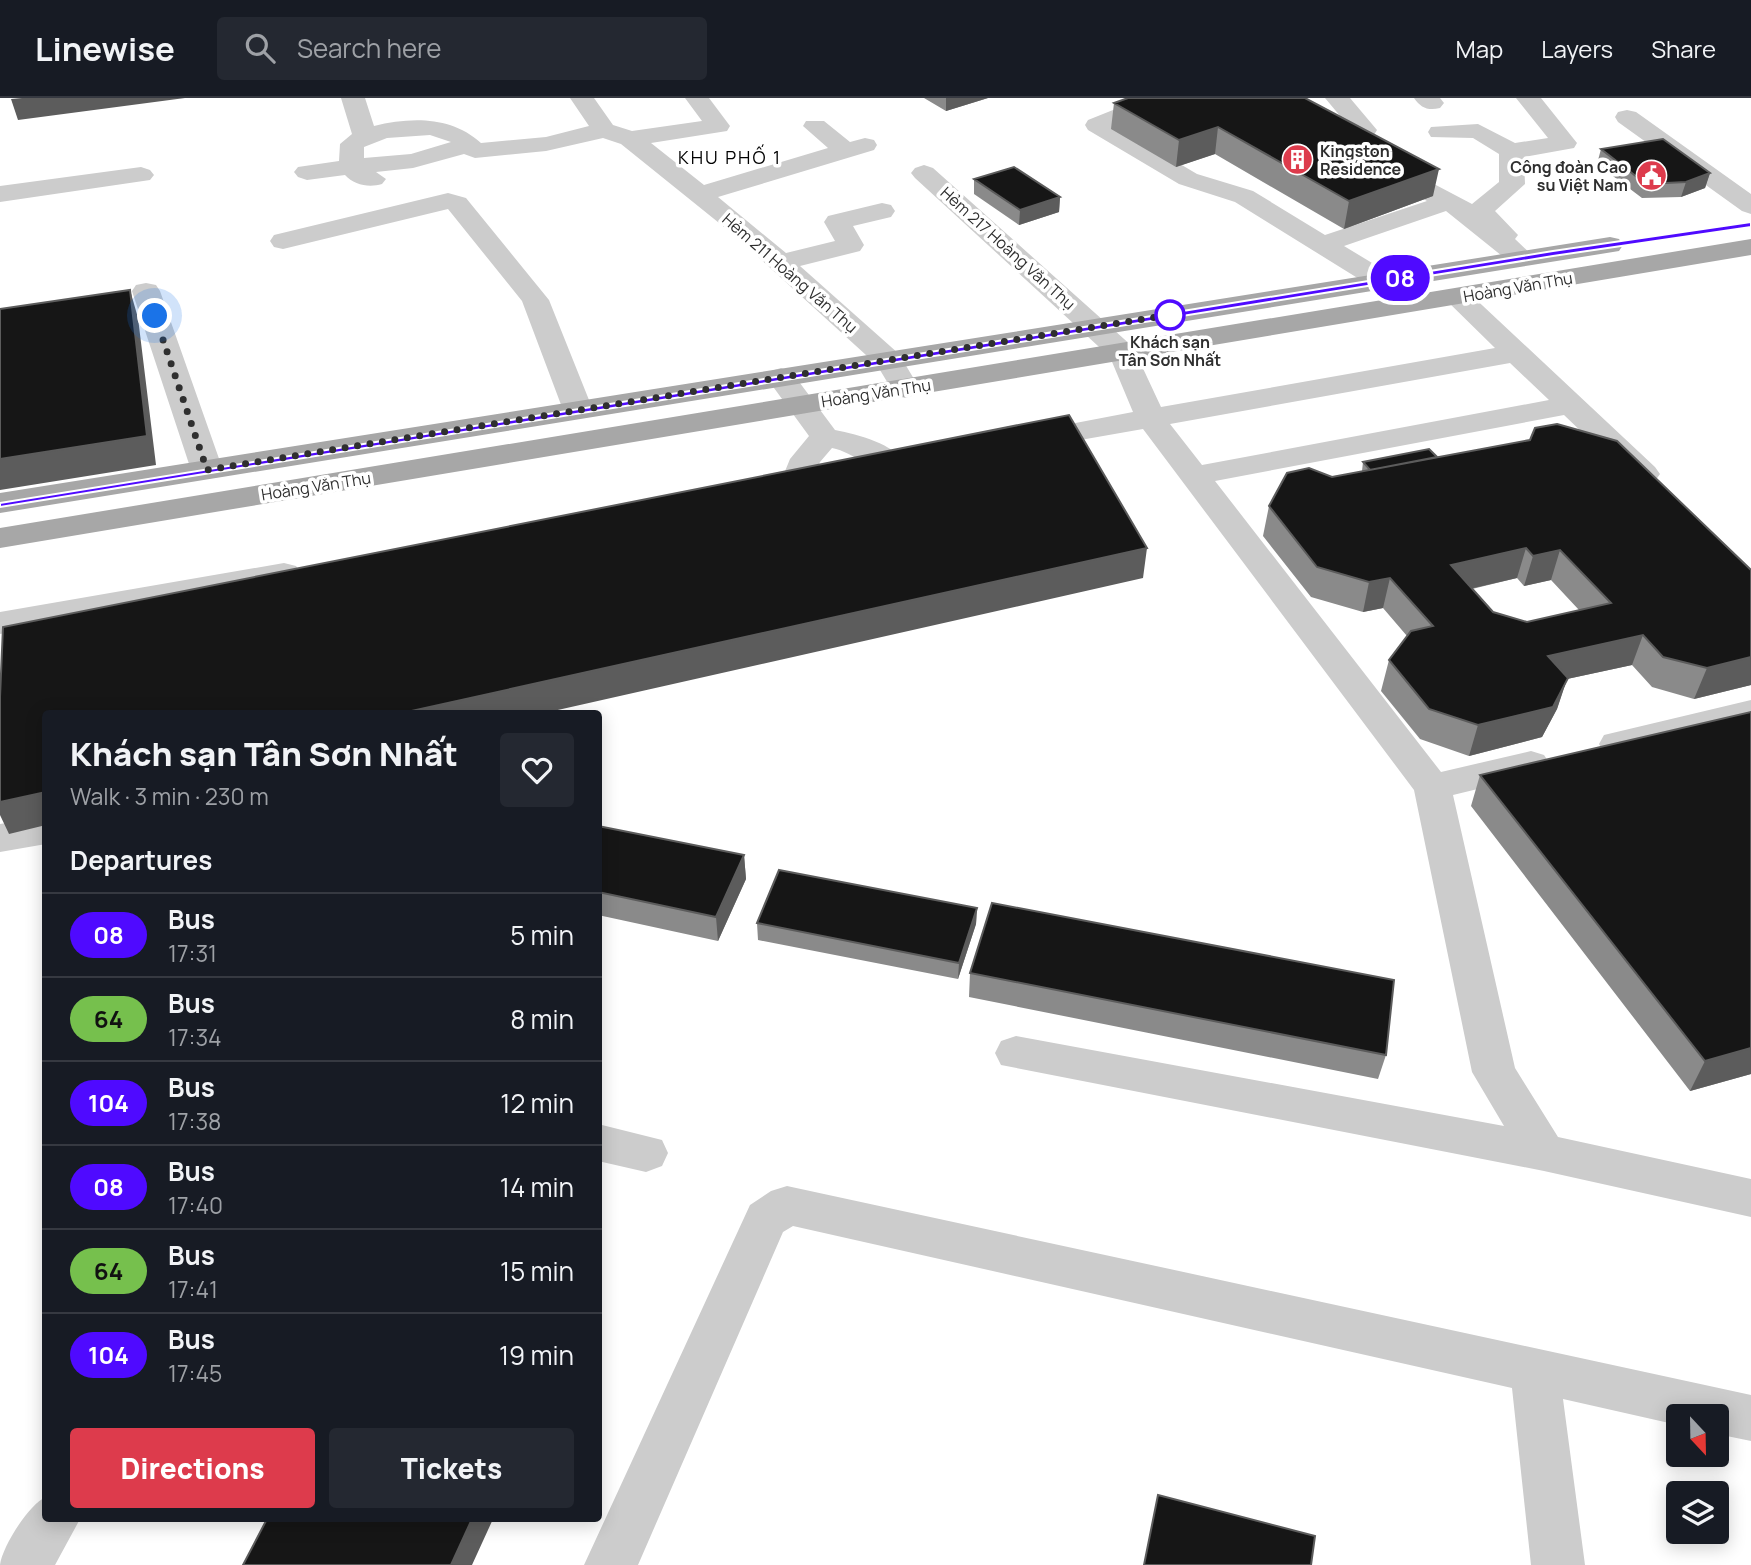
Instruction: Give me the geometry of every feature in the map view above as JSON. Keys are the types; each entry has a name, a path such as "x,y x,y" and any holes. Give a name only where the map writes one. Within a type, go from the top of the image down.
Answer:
{"main road":[{"name":"Hoàng Văn Thụ","path":"0,503 1526,258 1751,225"},
{"name":"Hoàng Văn Thụ","path":"0,538 1751,247"}],"street":[{"path":"354,98 364,134"},
{"path":"402,212 372,178 360,176 351,167 352,144 364,134 424,117 454,134 475,151 546,144 604,130 582,98"},
{"name":"Hẻm 211 Hoàng Văn Thụ","path":"630,139 718,126 698,98"},
{"path":"1155,98 1155,104 1145,109 1097,125 1197,183 1244,195 1382,281"},
{"path":"1337,98 1357,139 1468,212 1526,258"},
{"path":"1440,132 1478,131 1511,151 1565,143 1528,98"},
{"path":"1628,117 1751,206"},
{"name":"Hẻm 211 Hoàng Văn Thụ","path":"697,195 856,148 816,126"},
{"name":"Hẻm 211 Hoàng Văn Thụ","path":"604,130 630,139 780,263 889,360 905,388"},
{"path":"307,172 413,161 468,145"},
{"path":"1511,151 1512,184 1480,211 1526,258"},
{"name":"Hẻm 217 Hoàng Văn Thụ","path":"924,173 1098,327 1123,353"},
{"path":"0,194 141,175"},
{"path":"283,241 448,201 457,203 535,300 578,410"},
{"path":"1323,244 1448,201"},
{"path":"780,263 851,245 837,222 882,211"},
{"path":"146,291 207,470"},
{"path":"1457,297 1670,498"},
{"path":"1123,353 1150,418 1432,788 1494,1072 1544,1152"},
{"path":"1001,445 1516,353"},
{"path":"781,377 825,437 858,444 906,463 811,479 805,459 825,437"},
{"path":"1194,476 1569,405"},
{"path":"0,623 316,567"},
{"path":"1432,788 1751,712"},
{"path":"0,838 42,831"},
{"path":"1016,1053 1544,1152 1751,1198"},
{"path":"602,1143 646,1153"},
{"path":"611,1565 766,1219 788,1205 1751,1418"},
{"path":"1535,1370 1558,1565"},
{"path":"25,1565 52,1522"}],"building":[{"path":"1128,98 1305,98 1439,169 1349,201 1218,127 1179,140 1114,103"},
{"path":"1663,139 1710,173 1686,182 1646,184 1601,149"},
{"path":"1014,167 1060,197 1020,210 974,179"},
{"path":"130,290 147,436 0,459 0,309"},
{"path":"1069,415 1147,548 416,710 42,710 42,793 0,802 3,627"},
{"path":"1557,424 1617,441 1751,570 1751,657 1707,668 1663,657 1643,635 1548,656 1568,678 1553,707 1478,725 1429,709 1389,660 1411,631 1433,626 1390,578 1369,582 1317,567 1269,506 1287,473 1309,468 1332,477 1530,440 1535,428","holes":["1526,548 1533,556 1560,550 1611,603 1527,622 1493,612 1451,565"]},
{"path":"1429,449 1437,457 1370,470 1363,462"},
{"path":"1751,712 1751,1048 1705,1061 1480,775"},
{"path":"602,827 744,855 716,917 602,893"},
{"path":"779,870 977,908 959,963 757,923"},
{"path":"992,903 1394,980 1386,1055 970,973"},
{"path":"1158,1495 1315,1536 1311,1565 1144,1565"},
{"path":"265,1522 471,1522 451,1565 243,1565"}],"bus line":[{"name":"08","path":"0,503 1553,253 1751,225"}],"place":[{"name":"Kingston Residence","path":"1297,160"},
{"name":"Công đoàn Cao su Việt Nam","path":"1651,176"},
{"name":"Khách sạn Tân Sơn Nhất","path":"1170,315"}],"district":[{"name":"KHU PHỐ 1","path":"730,157"}],"route":[{"path":"155,316 207,470 1175,314 1170,315"}]}
